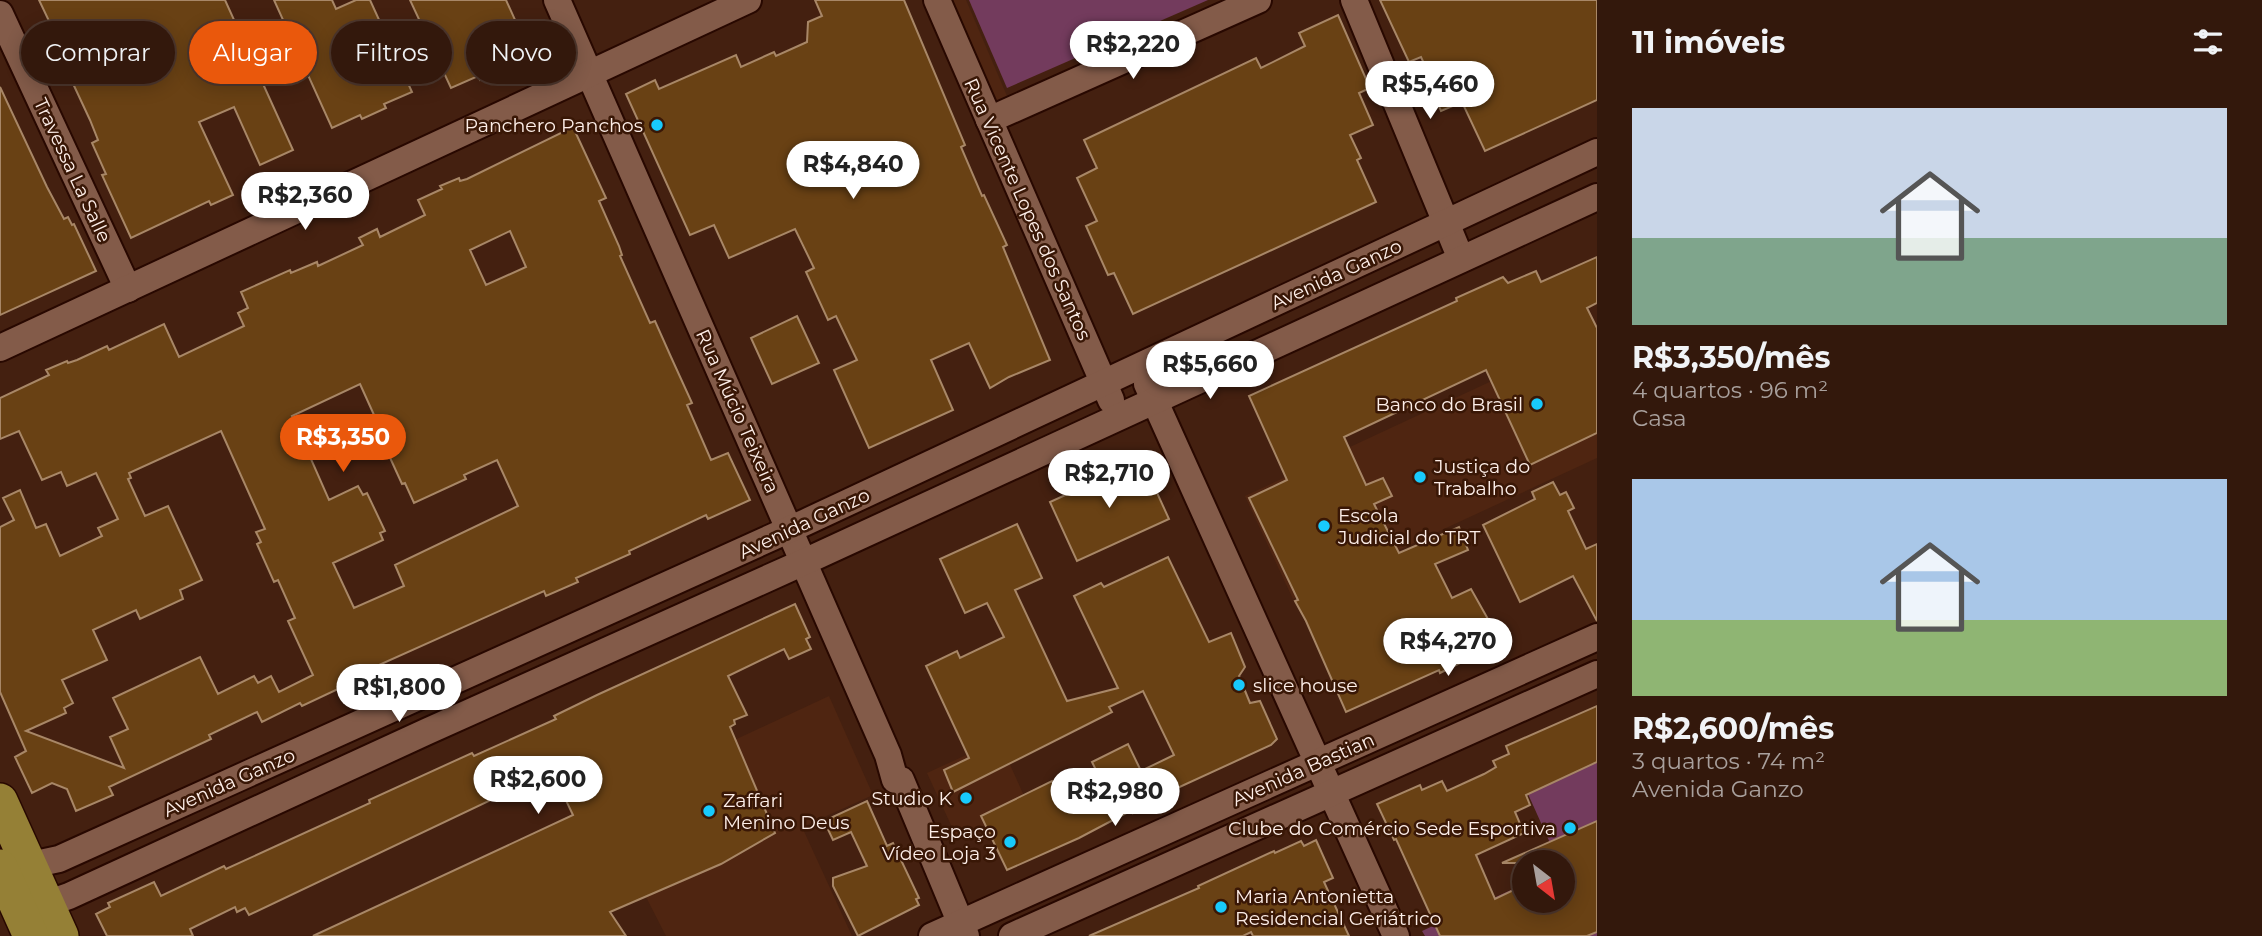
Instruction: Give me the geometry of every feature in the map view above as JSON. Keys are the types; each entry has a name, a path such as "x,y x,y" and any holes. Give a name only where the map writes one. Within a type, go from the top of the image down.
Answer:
{"main road":[{"path":"4,819 8,869 33,918 61,936"}],"street":[{"name":"Rua Múcio Teixeira","path":"557,0 888,755 895,780 901,780 963,930"},
{"path":"0,348 748,0"},
{"name":"Rua Vicente Lopes dos Santos","path":"937,0 1118,417"},
{"path":"989,120 1258,0"},
{"path":"1354,0 1461,259"},
{"name":"Travessa La Salle","path":"0,14 128,289"},
{"name":"Avenida Ganzo","path":"8,869 59,859 790,529 1597,152"},
{"name":"Avenida Ganzo","path":"33,918 82,890 1597,197"},
{"path":"1139,367 1396,936"},
{"name":"Avenida Bastian","path":"932,936 963,930 1318,763 1597,637"},
{"path":"1573,648 1592,676"},
{"name":"Avenida Bastian","path":"1012,936 1592,676"},
{"path":"414,698 428,731"}],"shaded area":[{"path":"951,0 966,0 1007,96 993,103"},
{"path":"969,0 1208,0 1007,88"},
{"name":"Justiça do Trabalho","path":"1597,332 1597,458 1293,599 1245,496"},
{"name":"Zaffari Menino Deus","path":"829,696 873,795 802,827 852,936 666,936 645,895 558,936 313,936"},
{"path":"999,740 1028,805 957,838 927,773"},
{"name":"Clube do Comércio Sede Esportiva","path":"1597,762 1597,936 1425,936 1422,931 1512,890 1512,914 1575,914 1575,850 1553,850 1528,794"}],"building":[{"path":"39,0 225,0 235,21 189,21 189,84 263,84 293,150 260,165 234,107 199,122 233,195 211,205 209,201 131,238 102,175 106,174 92,143 98,140 73,84 175,84 175,21 49,21"},
{"path":"274,0 332,0 336,9 356,0 370,0 380,21 331,21 331,84 408,84 412,92 384,104 386,108 362,119 360,115 332,128 312,84 317,84 317,21 284,21"},
{"path":"410,0 506,0 516,21 466,21 466,81 451,88 452,21 420,21"},
{"path":"815,0 904,0 965,145 961,147 1007,245 1003,247 1050,360 990,388 969,343 931,360 953,410 869,448 834,370 857,360 836,316 828,320 806,272 814,268 795,229 729,258 714,225 690,235 626,94 655,80 659,89 736,55 741,67 774,52 776,56 807,42 808,22 822,16"},
{"path":"1380,0 1597,0 1597,100 1485,151 1462,102 1441,111 1434,95 1438,93 1421,57 1409,62"},
{"path":"1338,15 1370,88 1359,93 1373,125 1350,135 1361,158 1357,160 1376,202 1133,314 1114,273 1108,275 1086,226 1097,221 1077,178 1097,168 1084,140 1256,58 1261,68 1305,46 1299,33"},
{"path":"0,87 47,187 64,219 68,217 72,225 74,224 96,271 0,315"},
{"path":"573,127 606,198 599,201 619,246 620,256 650,323 655,321 692,403 687,405 711,460 728,453 750,500 708,519 706,515 629,551 630,554 576,578 578,582 546,596 544,591 370,669 372,673 302,706 300,703 262,722 257,712 209,735 211,739 109,787 113,795 76,811 67,789 52,783 32,793 15,757 26,751 0,692 0,527 14,520 3,498 20,490 36,528 46,524 60,556 102,536 98,528 118,519 96,473 67,486 61,472 42,480 19,431 0,439 0,398 49,375 46,370 107,346 109,350 164,324 179,357 244,326 238,313 248,308 241,292 290,270 291,273 317,262 318,266 363,245 359,238 377,229 380,237 425,215 418,200 442,189 440,186 459,178 460,181","holes":["510,231 526,267 486,285 470,250","360,384 379,426 376,427 402,484 405,483 414,503 466,479 464,475 497,460 518,506 395,565 404,586 354,608 333,563 383,540 380,533 385,531 367,493 363,495 358,486 329,500 292,416","221,431 265,529 256,532 261,542 257,544 274,582 278,580 295,618 288,621 313,675 279,692 271,676 258,683 254,676 218,694 200,657 113,698 128,729 110,737 124,768 26,731 66,713 64,708 73,703 62,680 107,660 93,630 136,610 140,619 183,599 180,590 202,580 168,506 145,516 128,479 131,478 129,473"]},
{"path":"1597,257 1597,303 1587,308 1597,328 1597,433 1530,465 1486,370 1344,437 1366,485 1383,478 1392,496 1374,504 1399,553 1459,527 1468,550 1435,564 1452,598 1471,589 1493,628 1490,629 1496,641 1487,645 1491,651 1440,673 1439,670 1346,712 1295,601 1298,600 1249,498 1287,480 1249,396 1457,301 1456,298 1503,277 1508,283 1536,271 1541,282"},
{"path":"797,316 819,363 772,384 751,338"},
{"path":"1142,460 1169,519 1077,561 1050,502"},
{"path":"1553,482 1560,495 1566,492 1574,508 1568,511 1586,549 1597,544 1597,621 1573,576 1520,602 1483,525 1535,499 1532,492"},
{"path":"1017,524 1042,578 1015,590 1067,701 1118,688 1074,596 1101,583 1104,587 1168,557 1209,642 1231,633 1245,667 1239,676 1250,703 1260,701 1277,739 1271,745 1149,801 1151,804 1133,813 1132,810 1079,838 1007,870 981,816 1052,781 1058,794 1098,774 1092,762 1128,744 1141,771 1174,755 1143,691 1109,707 1112,712 953,792 944,770 969,758 926,666 957,651 960,658 1004,637 987,603 965,613 940,559"},
{"path":"795,604 810,637 806,639 811,649 789,659 784,649 728,676 747,715 734,720 735,724 730,727 775,833 721,864 610,912 626,936 313,936 573,815 552,771 249,915 245,908 237,912 235,907 190,929 193,936 107,936 96,914 110,907 108,903 154,882 161,896 224,866 226,869 472,753 474,756 556,719 554,716 597,695"},
{"path":"1597,706 1597,762 1526,795 1530,805 1515,812 1524,833 1476,855 1495,899 1512,891 1512,914 1575,914 1575,850 1531,850 1597,821 1597,932 1587,936 1440,936 1377,804 1420,785 1422,790 1442,781 1447,791 1496,767 1493,761 1509,754 1506,746"},
{"path":"867,801 887,846 893,843 919,898 916,899 919,905 858,936 833,886 833,878 867,866 851,832 833,840 824,821"},
{"path":"1316,840 1333,878 1324,882 1349,936 1253,936 1251,932 1243,936 1089,936 1199,888 1198,886 1274,851 1275,853 1301,841 1304,846"}],"place":[{"name":"Panchero Panchos","path":"657,125"},
{"name":"Banco do Brasil","path":"1537,404"},
{"name":"Justiça do Trabalho","path":"1420,477"},
{"name":"Escola Judicial do TRT","path":"1324,526"},
{"name":"slice house","path":"1239,685"},
{"name":"Studio K","path":"966,798"},
{"name":"Zaffari Menino Deus","path":"709,811"},
{"name":"Clube do Comércio Sede Esportiva","path":"1570,828"},
{"name":"Espaço Vídeo Loja 3","path":"1010,842"},
{"name":"Maria Antonietta Residencial Geriátrico","path":"1221,907"}]}
